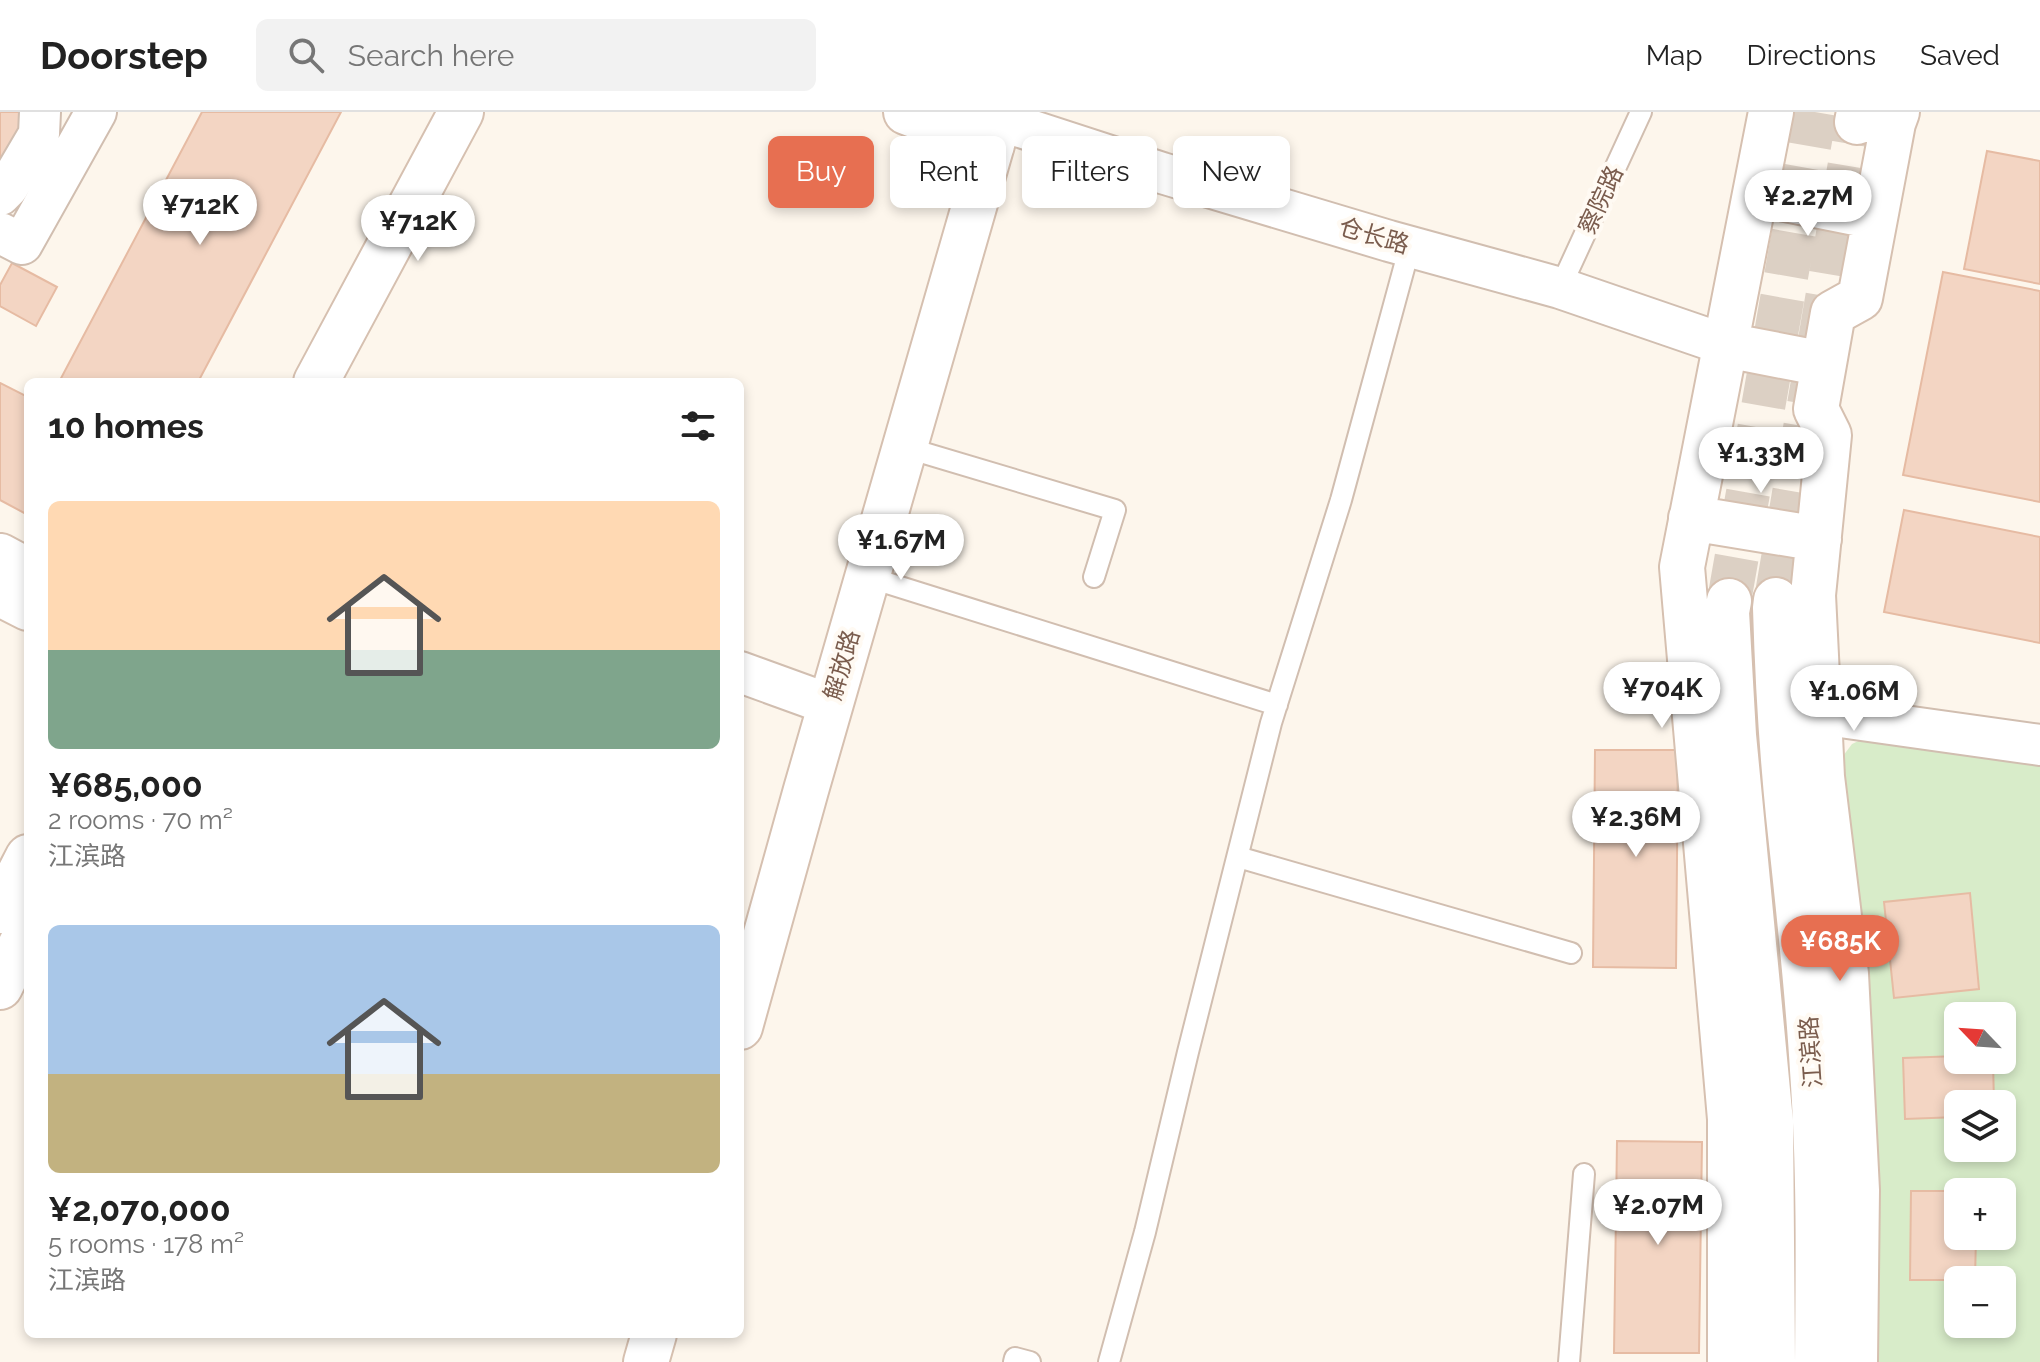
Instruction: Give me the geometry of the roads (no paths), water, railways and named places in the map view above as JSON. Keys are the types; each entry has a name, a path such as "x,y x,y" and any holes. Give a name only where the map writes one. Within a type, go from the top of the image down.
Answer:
{"street":[{"path":"0,195 8,187 39,134 40,112"},
{"path":"0,233 22,244 96,112"},
{"path":"293,378 430,112"},
{"path":"318,378 461,112"},
{"name":"仓长路","path":"906,112 992,122 1560,288 1726,345"},
{"path":"1730,1362 1730,1119 1682,567 1771,112"},
{"path":"1855,1362 1857,1190 1846,974 1822,777 1813,595 1829,435 1816,409 1833,313 1860,298 1893,123 1871,115"},
{"name":"解放路","path":"744,1013 868,577 992,122"},
{"path":"1756,193 1875,217"},
{"path":"1726,345 1824,364"},
{"path":"1691,518 1819,539"},
{"path":"0,556 24,569"},
{"path":"0,594 24,606"},
{"name":"江滨路","path":"1776,600 1780,723 1813,1071 1818,1213 1817,1362"},
{"name":"江滨路","path":"1729,601 1727,612 1734,735 1771,1122 1773,1362"},
{"path":"744,673 831,705"},
{"path":"1819,714 2040,745"},
{"path":"0,911 24,865"},
{"path":"0,987 24,938"},
{"path":"646,1362 653,1338"}],"lane":[{"name":"察院路","path":"1560,288 1641,112"},
{"path":"1109,1362 1145,1232 1277,705 1341,500 1410,246"},
{"path":"904,447 1115,510 1094,577"},
{"path":"868,577 1277,705"},
{"path":"1238,857 1571,953"},
{"path":"1569,1362 1584,1174"},
{"path":"1014,1362 1015,1358 1030,1362"}],"tunnel":[{"path":"1729,601 1815,112"},
{"path":"1776,600 1857,122"}]}
